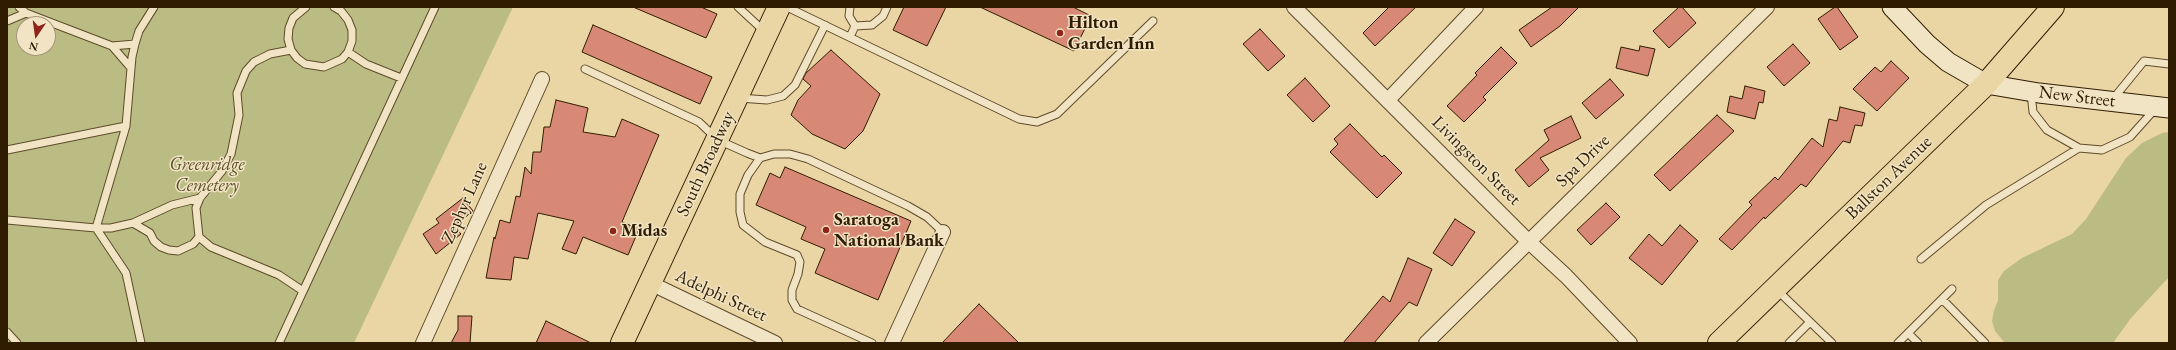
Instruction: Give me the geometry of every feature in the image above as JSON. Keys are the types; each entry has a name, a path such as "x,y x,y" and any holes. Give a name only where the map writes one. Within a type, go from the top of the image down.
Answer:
{"main road":[{"name":"South Broadway","path":"622,343 738,98 779,7"},
{"name":"Ballston Avenue","path":"1719,343 1986,84 2054,7"}],"street":[{"name":"Livingston Street","path":"1294,7 1528,241 1566,276 1630,343"},
{"path":"1388,100 1476,7"},
{"name":"Spa Drive","path":"1426,343 1767,7"},
{"name":"New Street","path":"1892,7 1927,44 1948,62 1986,84 2031,92 2163,107"},
{"name":"Zephyr Lane","path":"423,343 542,79"},
{"path":"892,343 943,232"},
{"name":"Adelphi Street","path":"650,283 775,343"}],"lane":[{"path":"19,7 26,14 112,46 135,44"},
{"path":"96,228 126,126 131,68 135,44 139,31 154,7"},
{"path":"306,7 293,18 289,28 288,39 291,50 305,64 324,67 342,59 348,52 352,41 352,30 348,20 334,7"},
{"path":"279,343 435,7"},
{"path":"738,7 767,34"},
{"path":"787,7 1018,119 1037,122 1057,114 1153,21"},
{"path":"850,7 849,16 855,26"},
{"path":"855,26 872,25 883,16 887,7"},
{"path":"7,21 26,14"},
{"path":"738,98 767,100 783,96 795,85 825,25"},
{"path":"850,37 855,26"},
{"path":"112,46 131,68"},
{"path":"291,50 270,54 254,62 246,71 237,93 239,115 231,154 222,171 200,198 196,208 199,237 211,247 279,275 303,291"},
{"path":"348,52 366,64 401,78"},
{"path":"2112,102 2144,62 2169,64"},
{"path":"585,69 699,122 718,140 760,158"},
{"path":"2031,92 2034,112 2047,130 2079,148 2102,150 2130,137 2163,107"},
{"path":"7,150 126,126"},
{"path":"1921,259 1986,205 2079,148"},
{"path":"872,343 797,309 792,300 792,290 798,274 800,262 797,255 765,242 742,225 740,194 748,174 760,158 774,154 790,154 808,159 908,206 927,217 943,232"},
{"path":"7,220 111,228 133,223 172,205 200,198"},
{"path":"133,223 150,233 161,247 169,250 186,249 199,237"},
{"path":"96,228 126,273 141,343"},
{"path":"1775,288 1832,343"},
{"path":"1898,343 1952,289"},
{"path":"1942,299 1985,343"},
{"path":"1789,343 1810,322"},
{"path":"7,332 16,343"},
{"path":"1908,333 1918,343"}],"green space":[{"name":"Greenridge Cemetery","path":"7,7 513,7 354,343 7,343"},
{"path":"2169,132 2169,277 2131,318 2113,343 2005,343 1995,331 1992,321 1994,310 1998,301 1998,280 2004,271 2022,258 2072,234 2086,219 2126,158 2142,143 2162,133"}],"building":[{"path":"633,7 701,7 717,14 706,38"},
{"path":"904,7 946,7 927,46 893,30"},
{"name":"Hilton Garden Inn","path":"980,7 1073,7 1091,16 1074,51"},
{"path":"1389,7 1416,7 1375,46 1363,33"},
{"path":"1552,7 1579,7 1560,26 1531,47 1519,30"},
{"path":"1679,7 1682,7 1696,23 1669,48 1653,31"},
{"path":"1837,7 1858,37 1840,50 1818,19"},
{"path":"593,25 712,77 700,104 582,52"},
{"path":"1260,29 1285,56 1268,71 1243,44"},
{"path":"1793,44 1810,63 1784,86 1767,67"},
{"path":"1640,46 1655,49 1648,76 1616,68 1621,47 1639,51"},
{"path":"1501,47 1517,63 1483,97 1486,100 1464,122 1447,106 1477,75 1475,73"},
{"path":"831,50 880,94 863,131 845,149 812,134 791,115 798,100 811,86 803,79 806,73"},
{"path":"1891,61 1909,78 1877,111 1853,89 1875,67 1881,72"},
{"path":"1305,78 1330,106 1313,122 1287,95"},
{"path":"1610,79 1624,95 1596,119 1582,103"},
{"path":"1745,86 1765,91 1763,103 1759,102 1755,119 1727,112 1730,96 1742,99"},
{"path":"556,100 588,108 583,132 615,137 622,119 659,135 622,222 639,229 628,255 583,237 576,254 562,249 574,221 538,213 528,259 514,257 511,280 486,278 494,237 495,239 500,220 510,223 516,196 520,197 525,167 531,174 533,152 541,152 544,127 550,127"},
{"path":"1840,107 1865,113 1862,126 1855,125 1850,143 1843,141 1806,187 1801,184 1765,219 1764,217 1732,250 1719,239 1752,205 1749,202 1775,177 1778,180 1812,138 1823,147 1829,119 1837,121"},
{"path":"1717,115 1734,131 1670,191 1654,175"},
{"path":"1571,116 1581,138 1540,158 1549,170 1529,187 1515,170 1549,140 1544,130"},
{"path":"1350,124 1382,157 1384,155 1402,173 1377,198 1330,152 1338,144 1334,139"},
{"path":"785,167 911,221 878,300 815,273 825,249 801,239 806,227 756,205 770,173 780,178"},
{"path":"463,198 473,211 454,226 461,234 436,254 423,234 439,223 436,219"},
{"path":"1606,203 1620,217 1591,245 1577,230"},
{"path":"1455,219 1475,232 1452,266 1433,253"},
{"path":"1680,225 1698,241 1662,285 1629,258 1649,234 1662,246"},
{"path":"1408,258 1432,269 1417,306 1409,302 1374,343 1343,343 1383,296 1390,302"},
{"path":"979,304 1019,343 942,343"},
{"path":"458,316 472,316 470,343 451,343 458,330"},
{"path":"546,321 591,343 536,343"}],"place":[{"name":"Hilton Garden Inn","path":"1060,33"},
{"name":"Saratoga National Bank","path":"826,230"},
{"name":"Midas","path":"613,231"}]}
